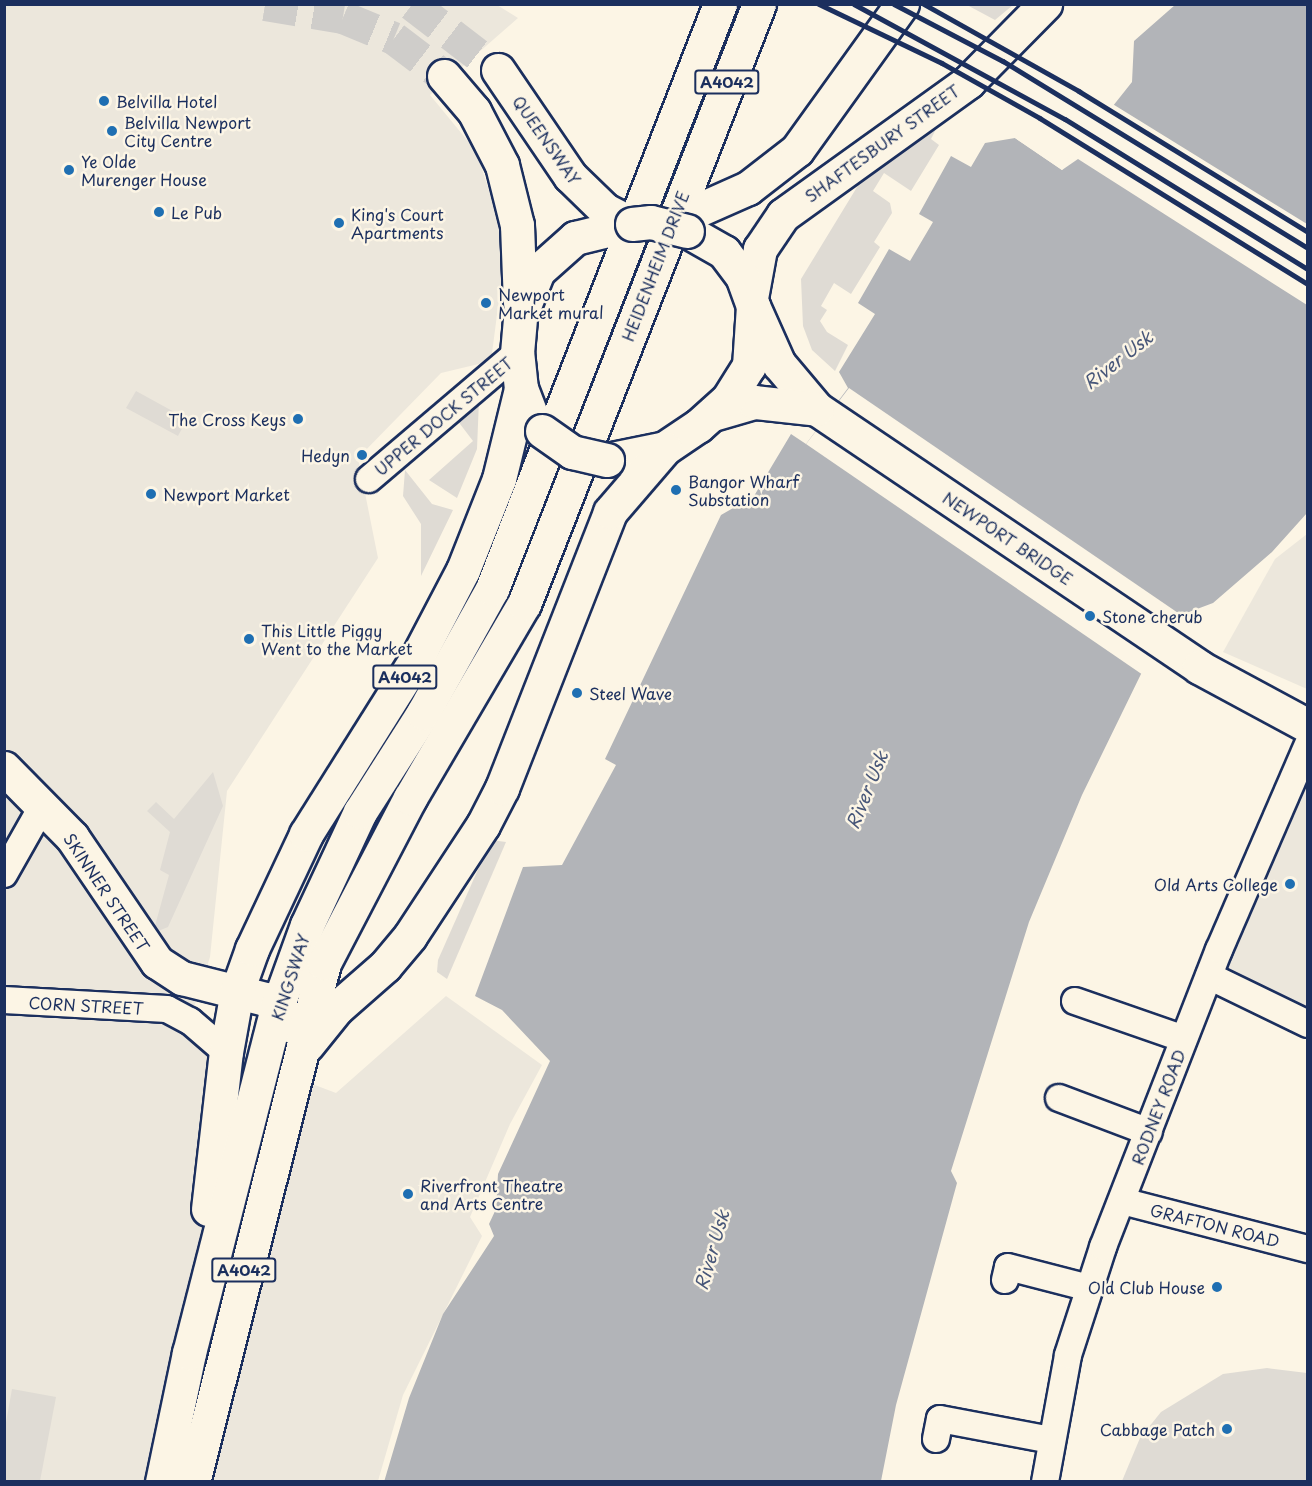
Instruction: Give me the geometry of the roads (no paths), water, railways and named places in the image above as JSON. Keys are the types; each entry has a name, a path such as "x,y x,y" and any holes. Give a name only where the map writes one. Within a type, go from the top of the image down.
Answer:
{"main road":[{"name":"HEIDENHEIM DRIVE","path":"521,513 720,4"},
{"name":"HEIDENHEIM DRIVE","path":"555,530 759,4"},
{"path":"520,316 548,259 575,238 630,223 692,221 748,188 797,150 902,4"},
{"name":"SHAFTESBURY STREET","path":"713,414 749,366 752,302 760,249 783,215 968,82 1045,4"},
{"name":"QUEENSWAY","path":"498,70 570,176 630,223"},
{"path":"444,76 474,111 502,165 517,225 520,316 517,353 521,389 529,412 542,431 572,452 607,460 665,448 713,414"},
{"name":"NEWPORT BRIDGE","path":"692,221 724,252 752,302 779,364 822,412 1199,667 1308,726"},
{"name":"A4042","path":"189,1353 226,1052 237,990 252,949 306,834 417,658 463,570 499,479 521,389"},
{"name":"NEWPORT BRIDGE","path":"713,414 754,402 822,412"},
{"name":"A4042","path":"296,1059 337,1008 385,966 410,936 483,825 502,788 610,512 665,448"},
{"name":"KINGSWAY","path":"162,1482 189,1353 278,1005 340,851 461,650 492,589 521,513"},
{"name":"KINGSWAY","path":"193,1482 296,1059 324,963 410,798 506,641 555,530"},
{"name":"SKINNER STREET","path":"4,768 43,805 72,837 143,948 191,981"},
{"path":"191,981 220,975 252,949"},
{"path":"191,981 237,990 278,1005 295,1028 296,1059"}],"street":[{"name":"UPPER DOCK STREET","path":"369,479 517,353"},
{"name":"RODNEY ROAD","path":"1045,1482 1066,1364 1089,1288 1209,976 1308,744"},
{"path":"4,874 43,805"},
{"path":"1209,976 1308,1024"},
{"name":"CORN STREET","path":"167,1009 191,981"},
{"name":"CORN STREET","path":"4,1000 167,1009 190,1021 226,1052"},
{"path":"1075,1001 1184,1039"},
{"path":"1059,1098 1149,1132"},
{"name":"GRAFTON ROAD","path":"1122,1201 1308,1249"},
{"path":"1005,1280 1008,1267 1089,1288"},
{"path":"936,1439 940,1419 1051,1440"}],"water":[{"name":"River Usk","path":"1175,5 1307,5 1307,513 1272,552 1213,603 1181,615 1141,674 1082,795 1029,922 951,1171 957,1183 896,1405 881,1481 384,1482 409,1398 443,1314 494,1236 489,1224 496,1209 498,1174 550,1061 502,1010 475,996 523,867 562,865 616,765 605,759 721,515 754,496 791,434 806,444 848,388 839,372 875,314 858,303 889,249 910,261 933,222 919,214 951,156 971,167 985,143 1015,138 1062,170 1132,82 1134,41"}],"tunnel":[{"path":"265,4 343,17 394,38 444,76"},
{"path":"412,4 498,70"}],"railway":[{"path":"819,4 942,63 1040,118 1308,284"},
{"path":"854,4 1065,119 1308,269"},
{"path":"894,4 1003,61 1308,248"},
{"path":"924,4 1079,91 1308,232"}],"place":[{"name":"Belvilla Hotel","path":"104,101"},
{"name":"Belvilla Newport City Centre","path":"112,131"},
{"name":"Ye Olde Murenger House","path":"69,170"},
{"name":"Le Pub","path":"159,212"},
{"name":"King's Court Apartments","path":"339,223"},
{"name":"Newport Market mural","path":"486,303"},
{"name":"The Cross Keys","path":"298,419"},
{"name":"Hedyn","path":"362,455"},
{"name":"Bangor Wharf Substation","path":"676,490"},
{"name":"Newport Market","path":"151,494"},
{"name":"Stone cherub","path":"1090,616"},
{"name":"This Little Piggy Went to the Market","path":"249,639"},
{"name":"Steel Wave","path":"577,693"},
{"name":"Old Arts College","path":"1290,884"},
{"name":"Riverfront Theatre and Arts Centre","path":"408,1194"},
{"name":"Old Club House","path":"1217,1287"},
{"name":"Cabbage Patch","path":"1227,1429"}]}
